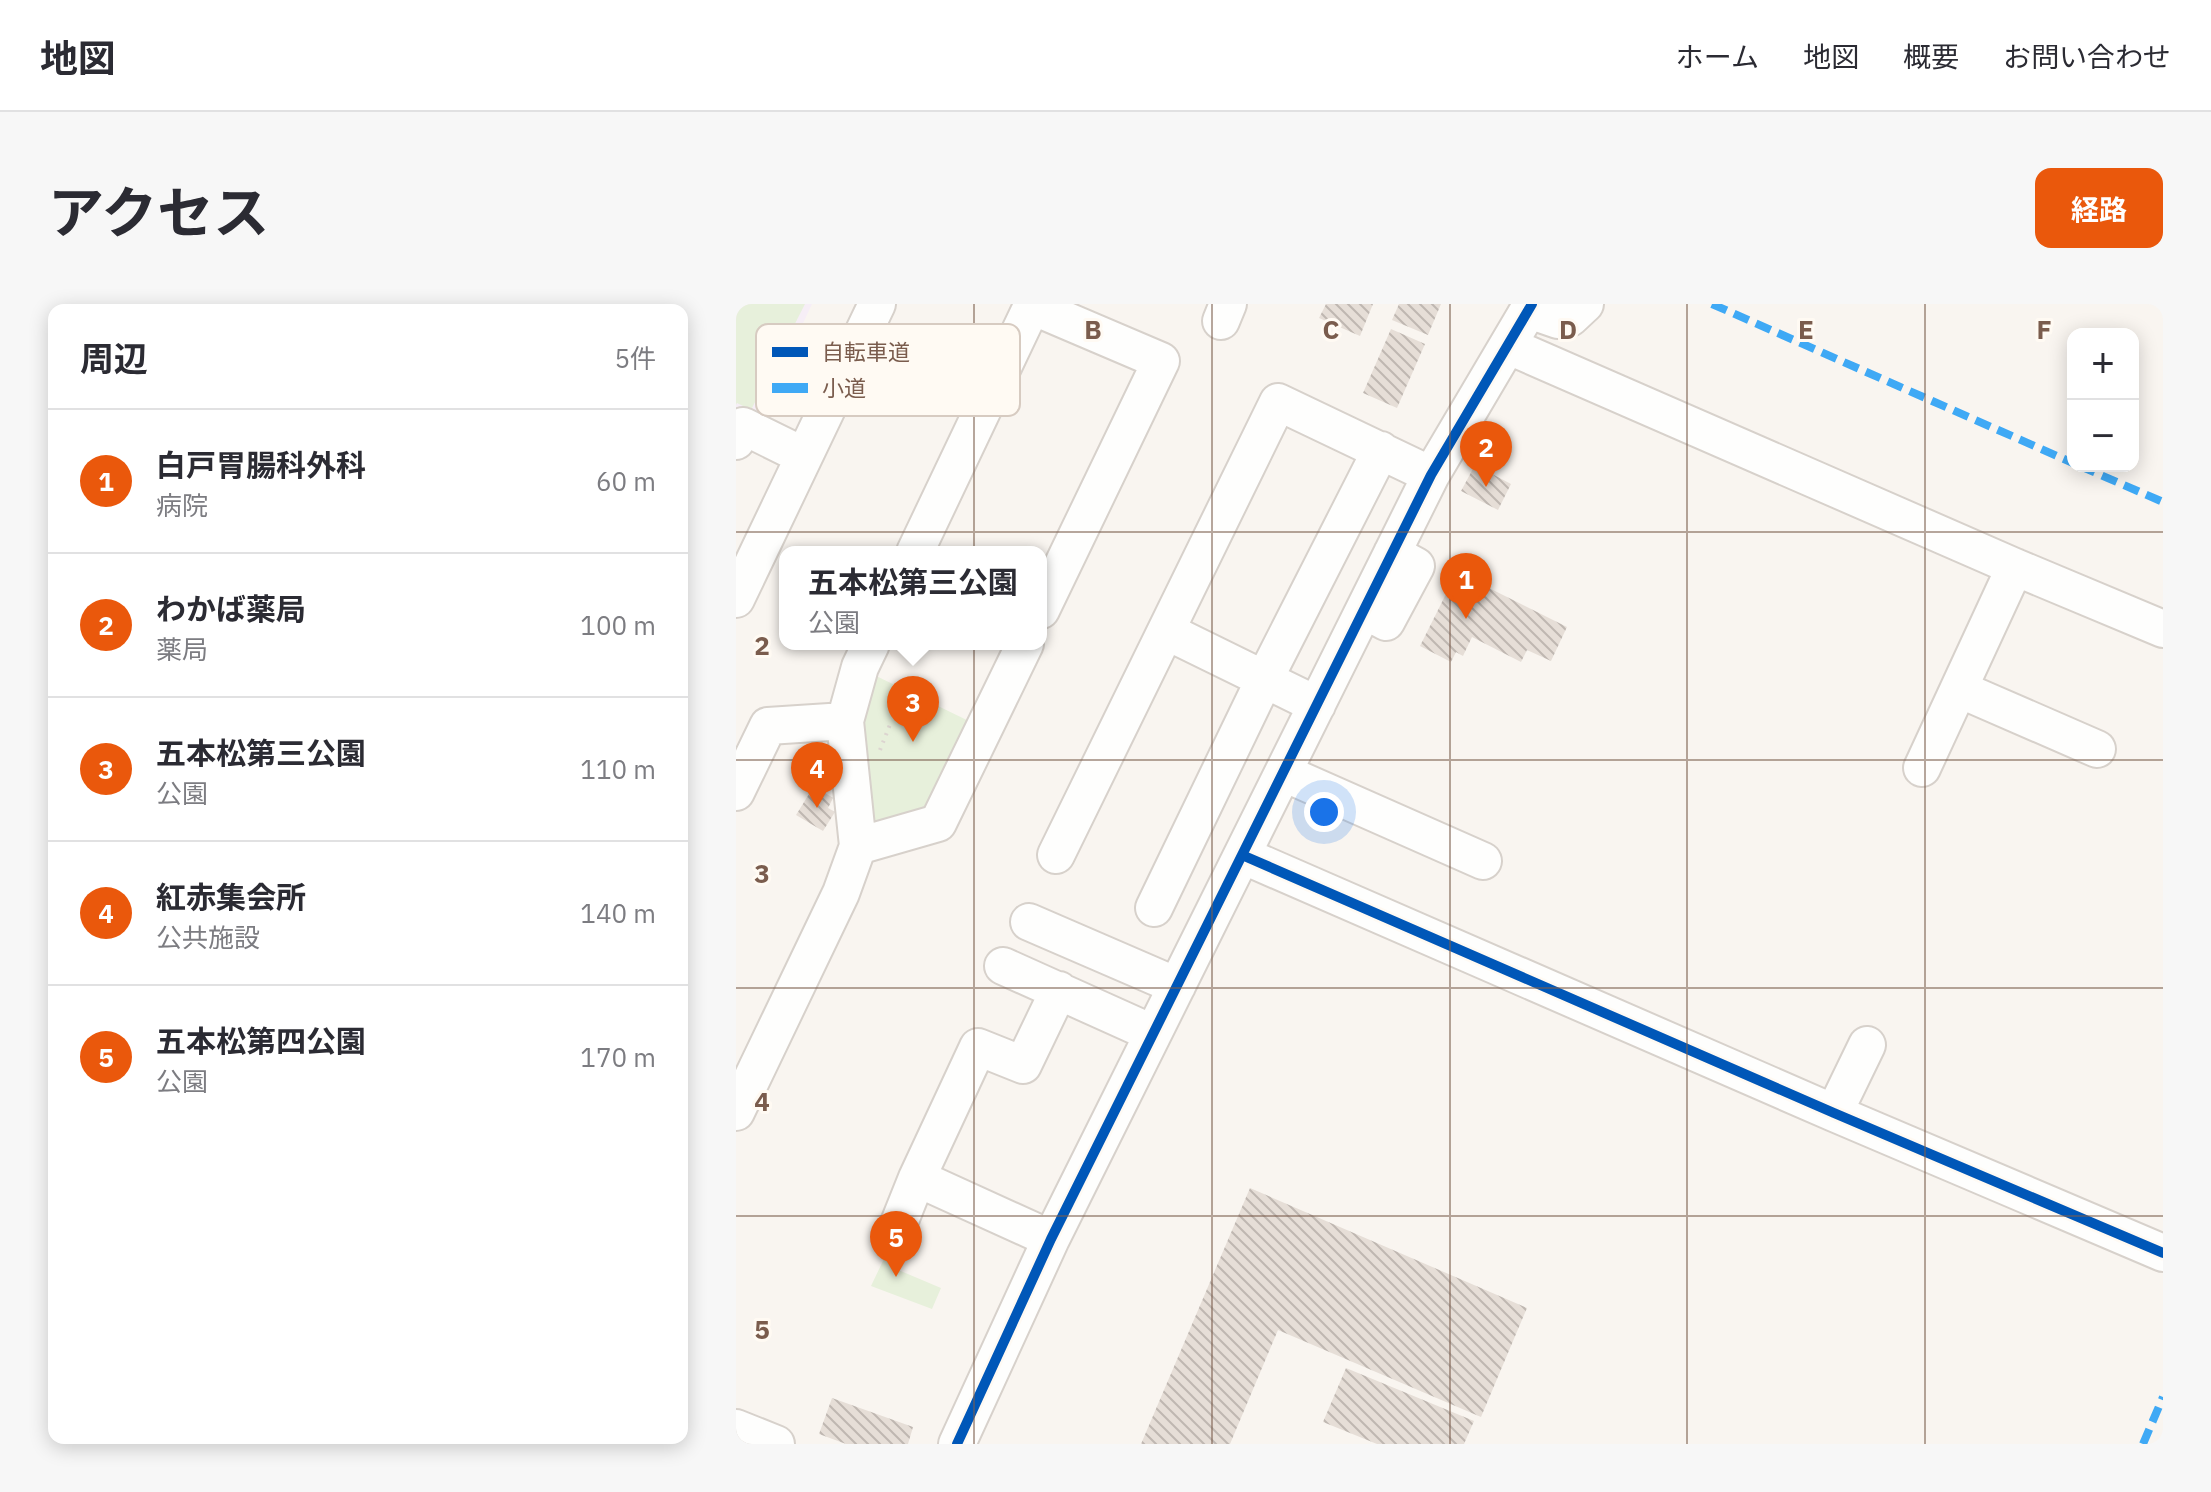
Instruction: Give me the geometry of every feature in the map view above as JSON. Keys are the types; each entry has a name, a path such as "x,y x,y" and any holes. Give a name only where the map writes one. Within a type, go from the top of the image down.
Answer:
{"street":[{"path":"867,324 877,304"},
{"path":"957,1444 1051,1239 1431,475 1531,307 1558,320 1570,318 1585,304"},
{"path":"1020,331 1032,306 1161,361 1047,598"},
{"path":"1509,346 2163,629"},
{"path":"1056,855 1278,402 1431,475"},
{"path":"736,599 823,416"},
{"path":"918,546 980,416"},
{"path":"736,441 743,426 804,456"},
{"path":"1154,908 1264,680 1381,450"},
{"path":"1922,768 2015,567"},
{"path":"1166,631 1317,705"},
{"path":"736,1112 841,893 858,846 845,721 860,667 868,650"},
{"path":"858,846 938,823 1022,650"},
{"path":"1959,689 2097,749"},
{"path":"736,792 768,726 845,721"},
{"path":"1284,773 1483,861"},
{"path":"1242,855 2163,1253"},
{"path":"1029,922 1177,986"},
{"path":"1003,966 1152,1033"},
{"path":"897,1228 978,1047 1023,1065 1059,990"},
{"path":"1834,1113 1867,1045"},
{"path":"917,1178 1051,1239"},
{"path":"736,1428 776,1444"}],"path":[{"path":"876,758 891,722"}],"shaded area":[{"path":"736,304 812,304 803,324 756,324 756,416 760,416 756,424 736,428"}],"green space":[{"path":"736,304 805,304 795,324 756,324 756,400 751,410 736,405"},
{"path":"868,672 975,724 937,807 872,828 859,760"},
{"path":"892,1242 905,1249 896,1269 941,1288 932,1309 871,1286"}],"building":[{"path":"1326,304 1373,304 1360,336 1319,318"},
{"path":"1399,304 1441,304 1428,335 1392,320"},
{"path":"1391,329 1425,344 1397,408 1363,393"},
{"path":"1475,465 1511,484 1498,510 1461,491"},
{"path":"1457,572 1567,627 1551,661 1527,650 1521,662 1472,637 1463,656 1456,652 1451,662 1420,646"},
{"path":"814,786 833,798 828,808 835,812 823,831 796,815"},
{"path":"1250,1188 1527,1308 1481,1417 1278,1330 1230,1444 1141,1444"},
{"path":"1346,1368 1474,1421 1464,1444 1377,1444 1323,1422"},
{"path":"832,1398 913,1427 908,1444 846,1444 819,1434"}],"marked path":[{"path":"1712,304 2067,460"},
{"path":"2094,472 2163,502"},
{"path":"2143,1444 2163,1397"}],"cycle path":[{"path":"957,1444 1051,1239 1431,475 1532,304"},
{"path":"1242,855 2163,1253"}],"place":[{"name":"わかば薬局","path":"1486,487"},
{"name":"白戸胃腸科外科","path":"1466,619"},
{"name":"五本松第三公園","path":"913,742"},
{"name":"紅赤集会所","path":"817,808"},
{"name":"五本松第四公園","path":"896,1277"}]}
